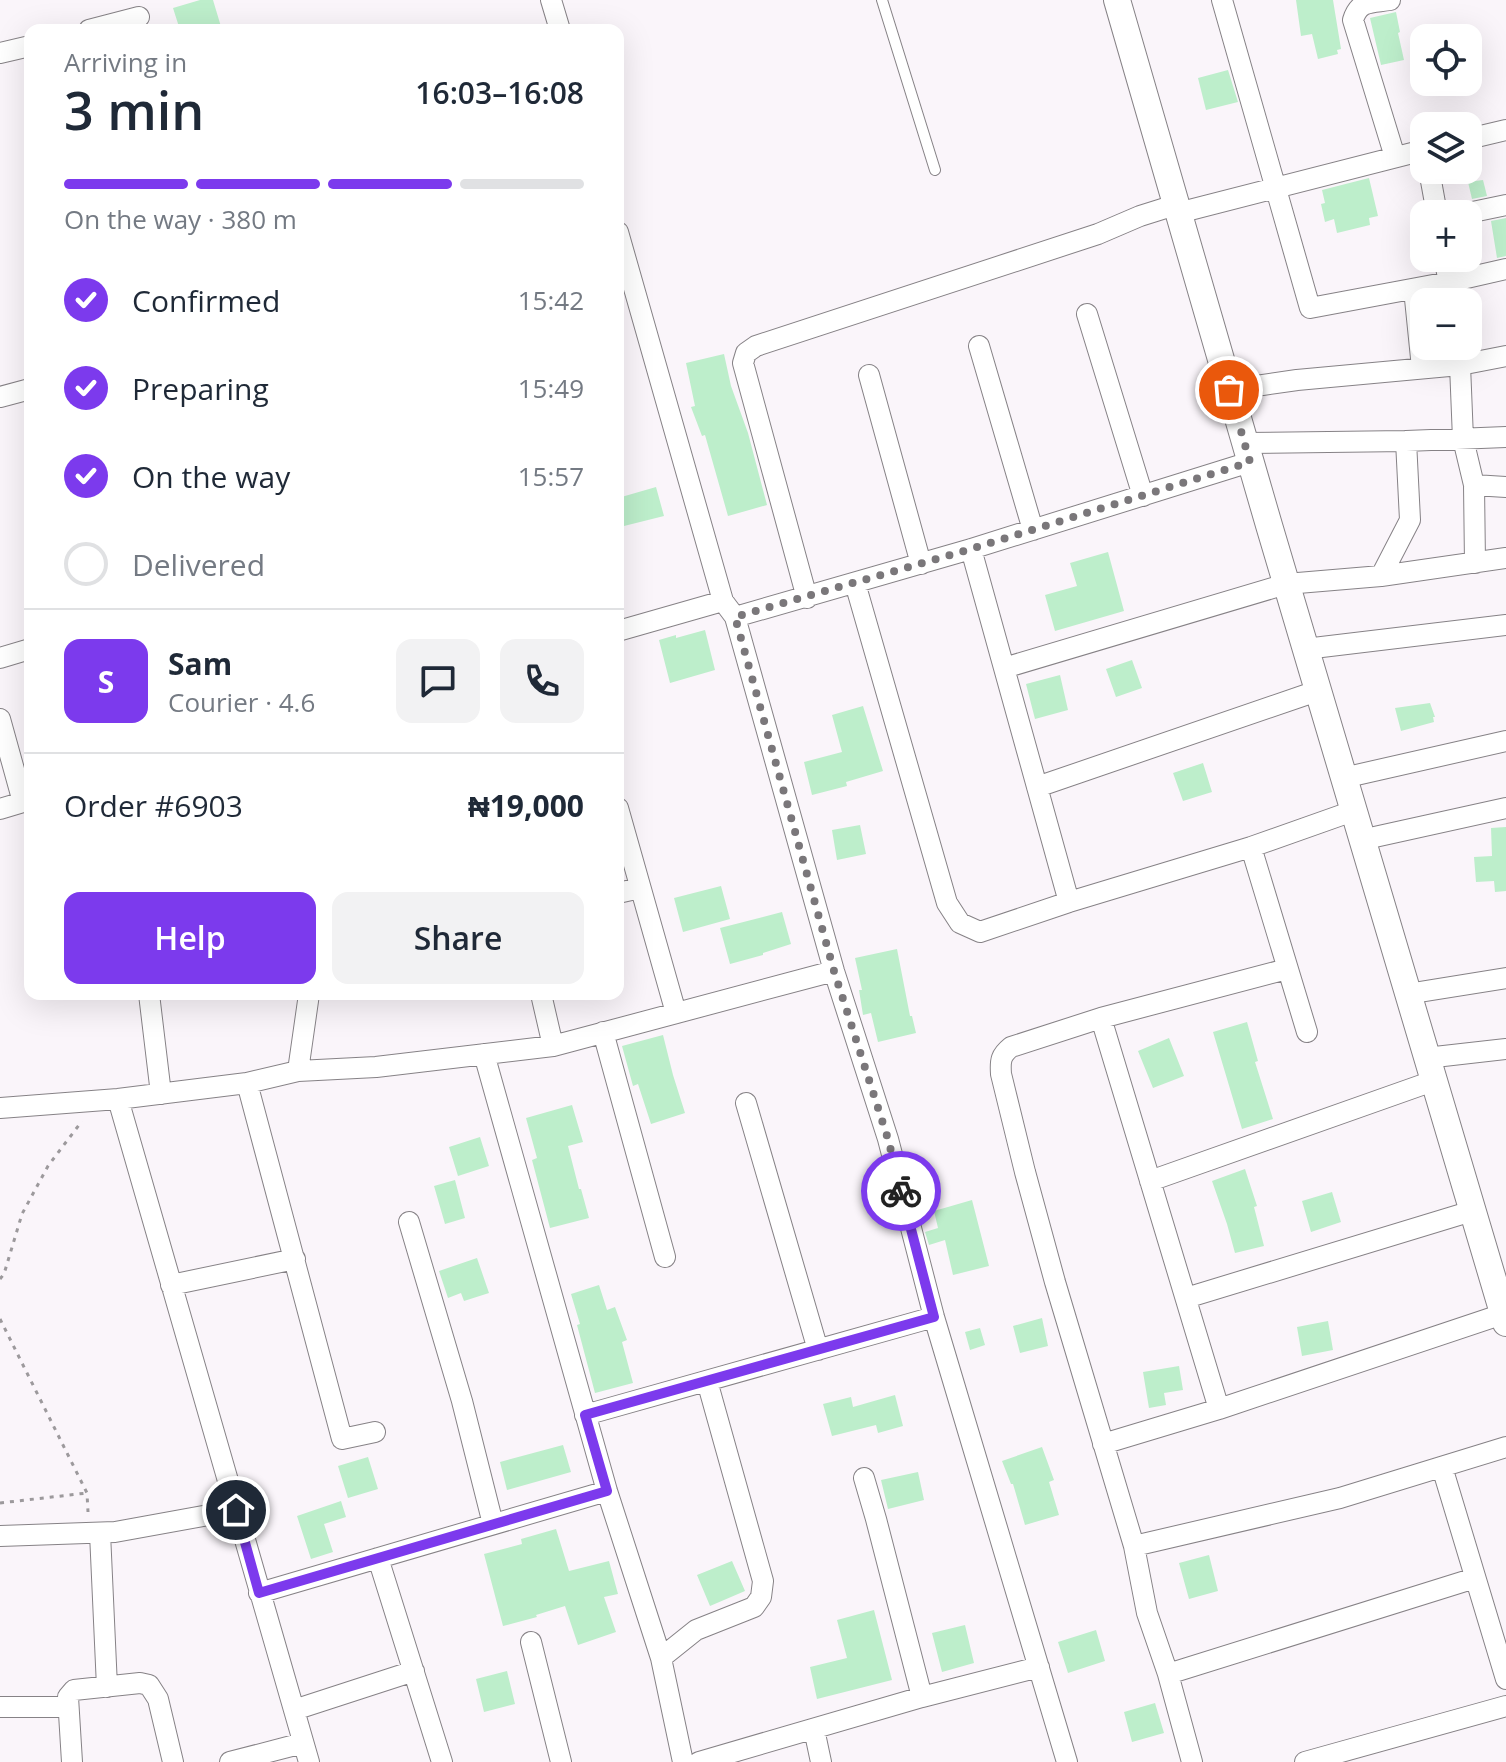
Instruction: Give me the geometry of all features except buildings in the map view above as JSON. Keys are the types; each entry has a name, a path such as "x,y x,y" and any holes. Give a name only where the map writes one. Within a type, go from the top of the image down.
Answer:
{"street":[{"path":"551,0 558,24"},
{"path":"1103,1444 1505,1319 1317,691 1117,0"},
{"path":"1222,0 1310,308 1410,290"},
{"path":"1390,0 1363,4 1356,10 1353,20 1395,157"},
{"path":"110,24 139,16"},
{"path":"0,53 24,47"},
{"path":"1482,136 1506,130"},
{"path":"807,598 743,363 746,353 756,346 1083,239 1140,216 1277,188 1410,153"},
{"path":"1482,210 1506,205"},
{"path":"624,252 834,971 888,1139 934,1317 1067,1762"},
{"path":"1419,288 1506,269"},
{"path":"1447,272 1449,282"},
{"path":"1087,314 1143,496"},
{"path":"979,346 1033,530"},
{"path":"1229,390 1297,380 1460,365 1506,356"},
{"path":"1421,360 1422,368"},
{"path":"1460,365 1463,439 1474,485 1475,563"},
{"path":"869,375 921,564"},
{"path":"0,397 24,391"},
{"path":"624,630 729,609 807,598 1143,496 1248,452 1506,437"},
{"path":"1381,576 1410,520 1406,441"},
{"path":"1474,485 1506,487"},
{"path":"971,549 1069,902"},
{"path":"1004,668 1286,584 1381,576 1506,558"},
{"path":"855,583 947,903 960,923 980,932 1251,847 1353,811"},
{"path":"1305,649 1506,625"},
{"path":"0,658 24,651"},
{"path":"1037,787 1317,691"},
{"path":"0,719 24,795"},
{"path":"1343,778 1506,741"},
{"path":"0,809 24,802"},
{"path":"1361,840 1506,808"},
{"path":"624,830 676,1013"},
{"path":"1251,847 1307,1032"},
{"path":"624,892 640,888"},
{"path":"1192,1762 1168,1674 1147,1613 1134,1546 1032,1200 1000,1061 1011,1047 1101,1018 1287,969"},
{"path":"0,1108 108,1100 247,1083 298,1071 376,1067 553,1046 834,971"},
{"path":"1407,994 1506,978"},
{"path":"150,1000 161,1094"},
{"path":"298,1071 308,1000"},
{"path":"542,1000 553,1046"},
{"path":"1101,1018 1219,1409"},
{"path":"603,1032 665,1257"},
{"path":"1150,1181 1430,1070 1506,1049"},
{"path":"484,1054 607,1491 661,1658 683,1762"},
{"path":"247,1083 342,1439 375,1432"},
{"path":"108,1100 171,1285 306,1752 230,1762"},
{"path":"746,1103 818,1350"},
{"path":"1186,1298 1472,1211"},
{"path":"409,1222 462,1401 493,1524"},
{"path":"171,1285 295,1259"},
{"path":"585,1415 934,1317"},
{"path":"661,1658 696,1630 754,1607 761,1597 763,1581 707,1381"},
{"path":"1134,1546 1340,1498 1506,1447"},
{"path":"1442,1467 1506,1679"},
{"path":"864,1478 922,1697"},
{"path":"259,1593 607,1491"},
{"path":"0,1536 115,1532 236,1510"},
{"path":"94,1532 107,1687"},
{"path":"378,1558 442,1762"},
{"path":"1168,1674 1475,1578"},
{"path":"531,1642 561,1762"},
{"path":"699,1762 922,1697 1039,1667"},
{"path":"294,1710 414,1671"},
{"path":"72,1762 68,1697 74,1690 140,1683 149,1685 158,1699 173,1762"},
{"path":"1305,1762 1506,1706"},
{"path":"0,1707 68,1707"},
{"path":"814,1729 821,1762"}],"lane":[{"path":"882,0 935,170"}],"path":[{"path":"0,1279 22,1214 48,1166 108,1100"},
{"path":"0,1319 87,1493 94,1532"},
{"path":"0,1503 87,1493"}],"way so far":[{"path":"901,1191 888,1139 834,971 735,617 971,549 1250,462 1229,390"}],"route":[{"path":"236,1510 259,1593 607,1491 585,1415 934,1317 901,1191"}]}
